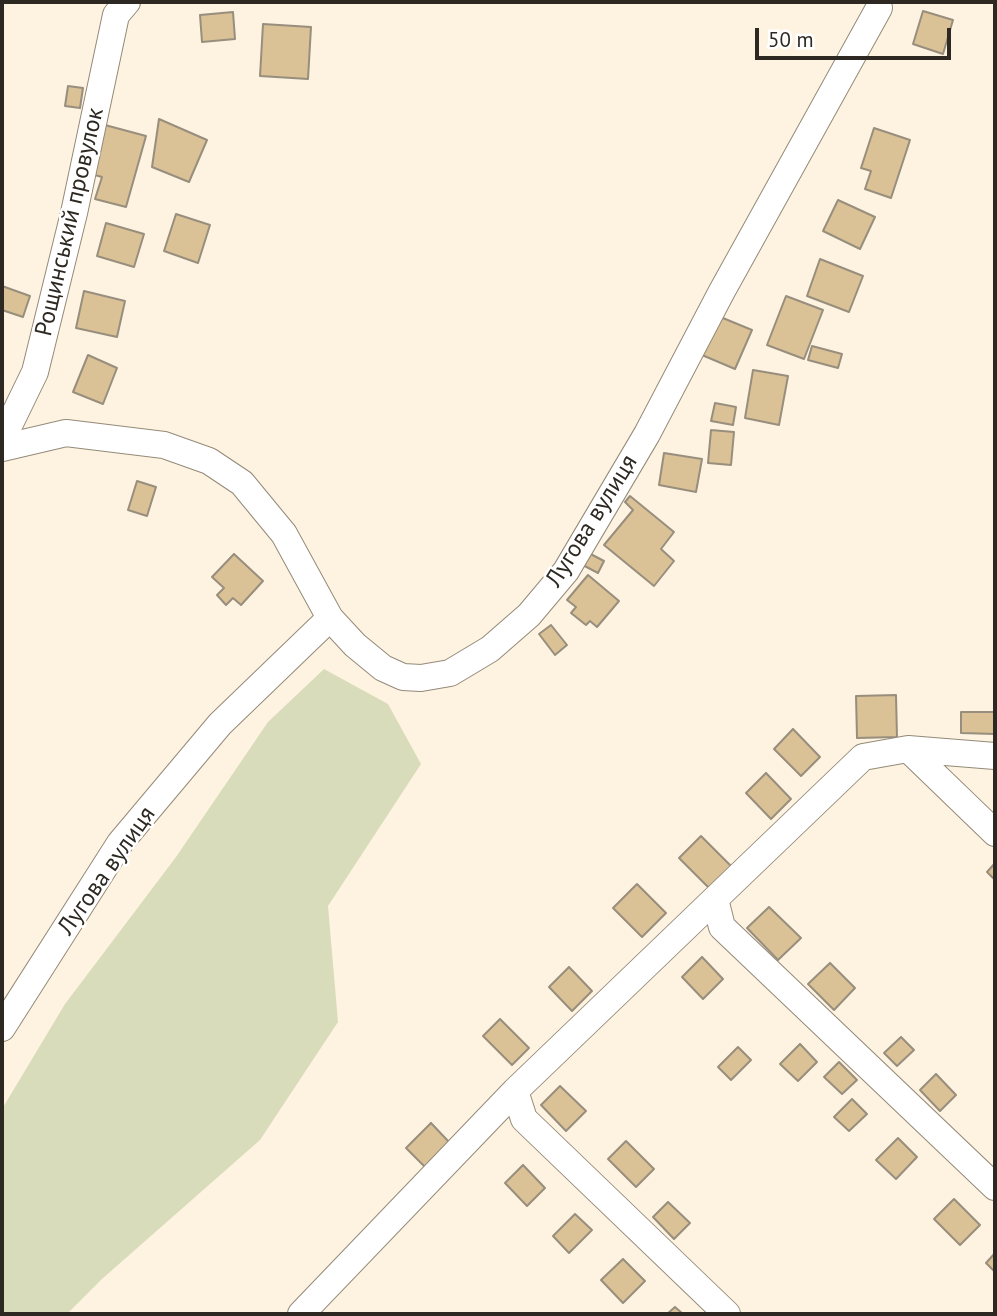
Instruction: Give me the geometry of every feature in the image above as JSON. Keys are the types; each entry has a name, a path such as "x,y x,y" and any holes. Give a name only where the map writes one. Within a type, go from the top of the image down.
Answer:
{"street":[{"name":"Рощинський провулок","path":"2,440 35,372 74,213 116,15 127,2"},
{"name":"Лугова вулиця","path":"2,1028 120,843 220,724 330,618 355,645 383,668 403,677 421,678 450,673 490,649 529,615 566,571 647,434 722,291 879,8"},
{"path":"2,448 66,433 164,444 209,461 242,482 284,534 330,618"},
{"path":"908,749 995,833"},
{"path":"301,1314 515,1091 863,757 908,749 995,756"},
{"path":"715,899 722,926 995,1187"},
{"path":"515,1091 524,1119 727,1314"}],"green space":[{"path":"324,669 388,704 421,764 328,906 338,1022 260,1140 102,1279 67,1314 2,1314 2,1109 65,1004 176,857 268,722"}],"building":[{"path":"923,11 953,20 943,54 913,44"},
{"path":"233,12 235,39 202,42 200,15"},
{"path":"263,24 311,27 308,79 260,76"},
{"path":"68,86 83,88 80,108 65,106"},
{"path":"159,119 207,140 189,182 152,167"},
{"path":"105,125 146,136 126,207 95,199 102,177 91,174"},
{"path":"874,128 910,140 891,198 865,189 871,171 861,168"},
{"path":"838,200 875,217 860,249 823,231"},
{"path":"176,214 210,225 198,263 164,251"},
{"path":"106,223 144,234 134,267 97,256"},
{"path":"820,259 863,276 849,312 807,296"},
{"path":"2,286 30,296 23,317 2,310"},
{"path":"84,291 125,301 117,337 76,328"},
{"path":"786,296 823,310 804,359 767,345"},
{"path":"718,316 752,330 735,369 702,355"},
{"path":"812,346 842,354 838,368 808,360"},
{"path":"88,355 117,368 103,404 73,392"},
{"path":"753,370 788,376 779,425 745,418"},
{"path":"715,403 736,407 733,425 711,421"},
{"path":"711,430 734,432 731,465 708,463"},
{"path":"664,453 702,459 696,492 659,485"},
{"path":"137,481 156,487 147,516 128,510"},
{"path":"630,496 674,532 661,549 674,561 654,586 604,545 633,510 625,502"},
{"path":"583,550 604,561 598,573 577,562"},
{"path":"234,554 263,581 241,605 233,598 226,605 217,595 224,588 212,577"},
{"path":"588,575 619,601 597,627 590,621 586,625 571,613 576,607 567,600"},
{"path":"551,625 567,645 555,655 539,634"},
{"path":"896,695 897,737 857,738 856,696"},
{"path":"961,712 995,712 995,734 961,733"},
{"path":"793,729 820,757 801,776 774,749"},
{"path":"766,773 791,799 771,819 746,793"},
{"path":"701,836 732,867 710,889 679,858"},
{"path":"995,863 995,880 987,872"},
{"path":"637,884 666,913 642,937 613,908"},
{"path":"769,907 801,938 778,960 747,928"},
{"path":"702,957 723,979 703,999 682,977"},
{"path":"830,963 855,988 834,1010 808,984"},
{"path":"569,967 592,991 572,1011 549,987"},
{"path":"500,1019 529,1048 512,1065 483,1036"},
{"path":"901,1037 914,1050 897,1066 884,1053"},
{"path":"800,1044 817,1062 798,1081 780,1064"},
{"path":"738,1047 751,1060 731,1080 718,1067"},
{"path":"839,1062 857,1080 842,1094 824,1077"},
{"path":"936,1074 956,1095 940,1111 920,1090"},
{"path":"560,1086 586,1111 566,1131 541,1105"},
{"path":"852,1099 867,1114 849,1131 834,1117"},
{"path":"431,1123 449,1142 425,1167 406,1148"},
{"path":"898,1138 917,1157 896,1179 876,1160"},
{"path":"626,1141 654,1169 636,1187 608,1159"},
{"path":"523,1165 545,1188 527,1206 505,1183"},
{"path":"954,1199 980,1225 960,1245 934,1219"},
{"path":"668,1202 690,1223 674,1239 653,1217"},
{"path":"575,1214 592,1230 569,1253 553,1236"},
{"path":"995,1253 995,1272 986,1263"},
{"path":"623,1259 645,1281 623,1303 601,1280"},
{"path":"675,1307 683,1314 667,1314"}]}
